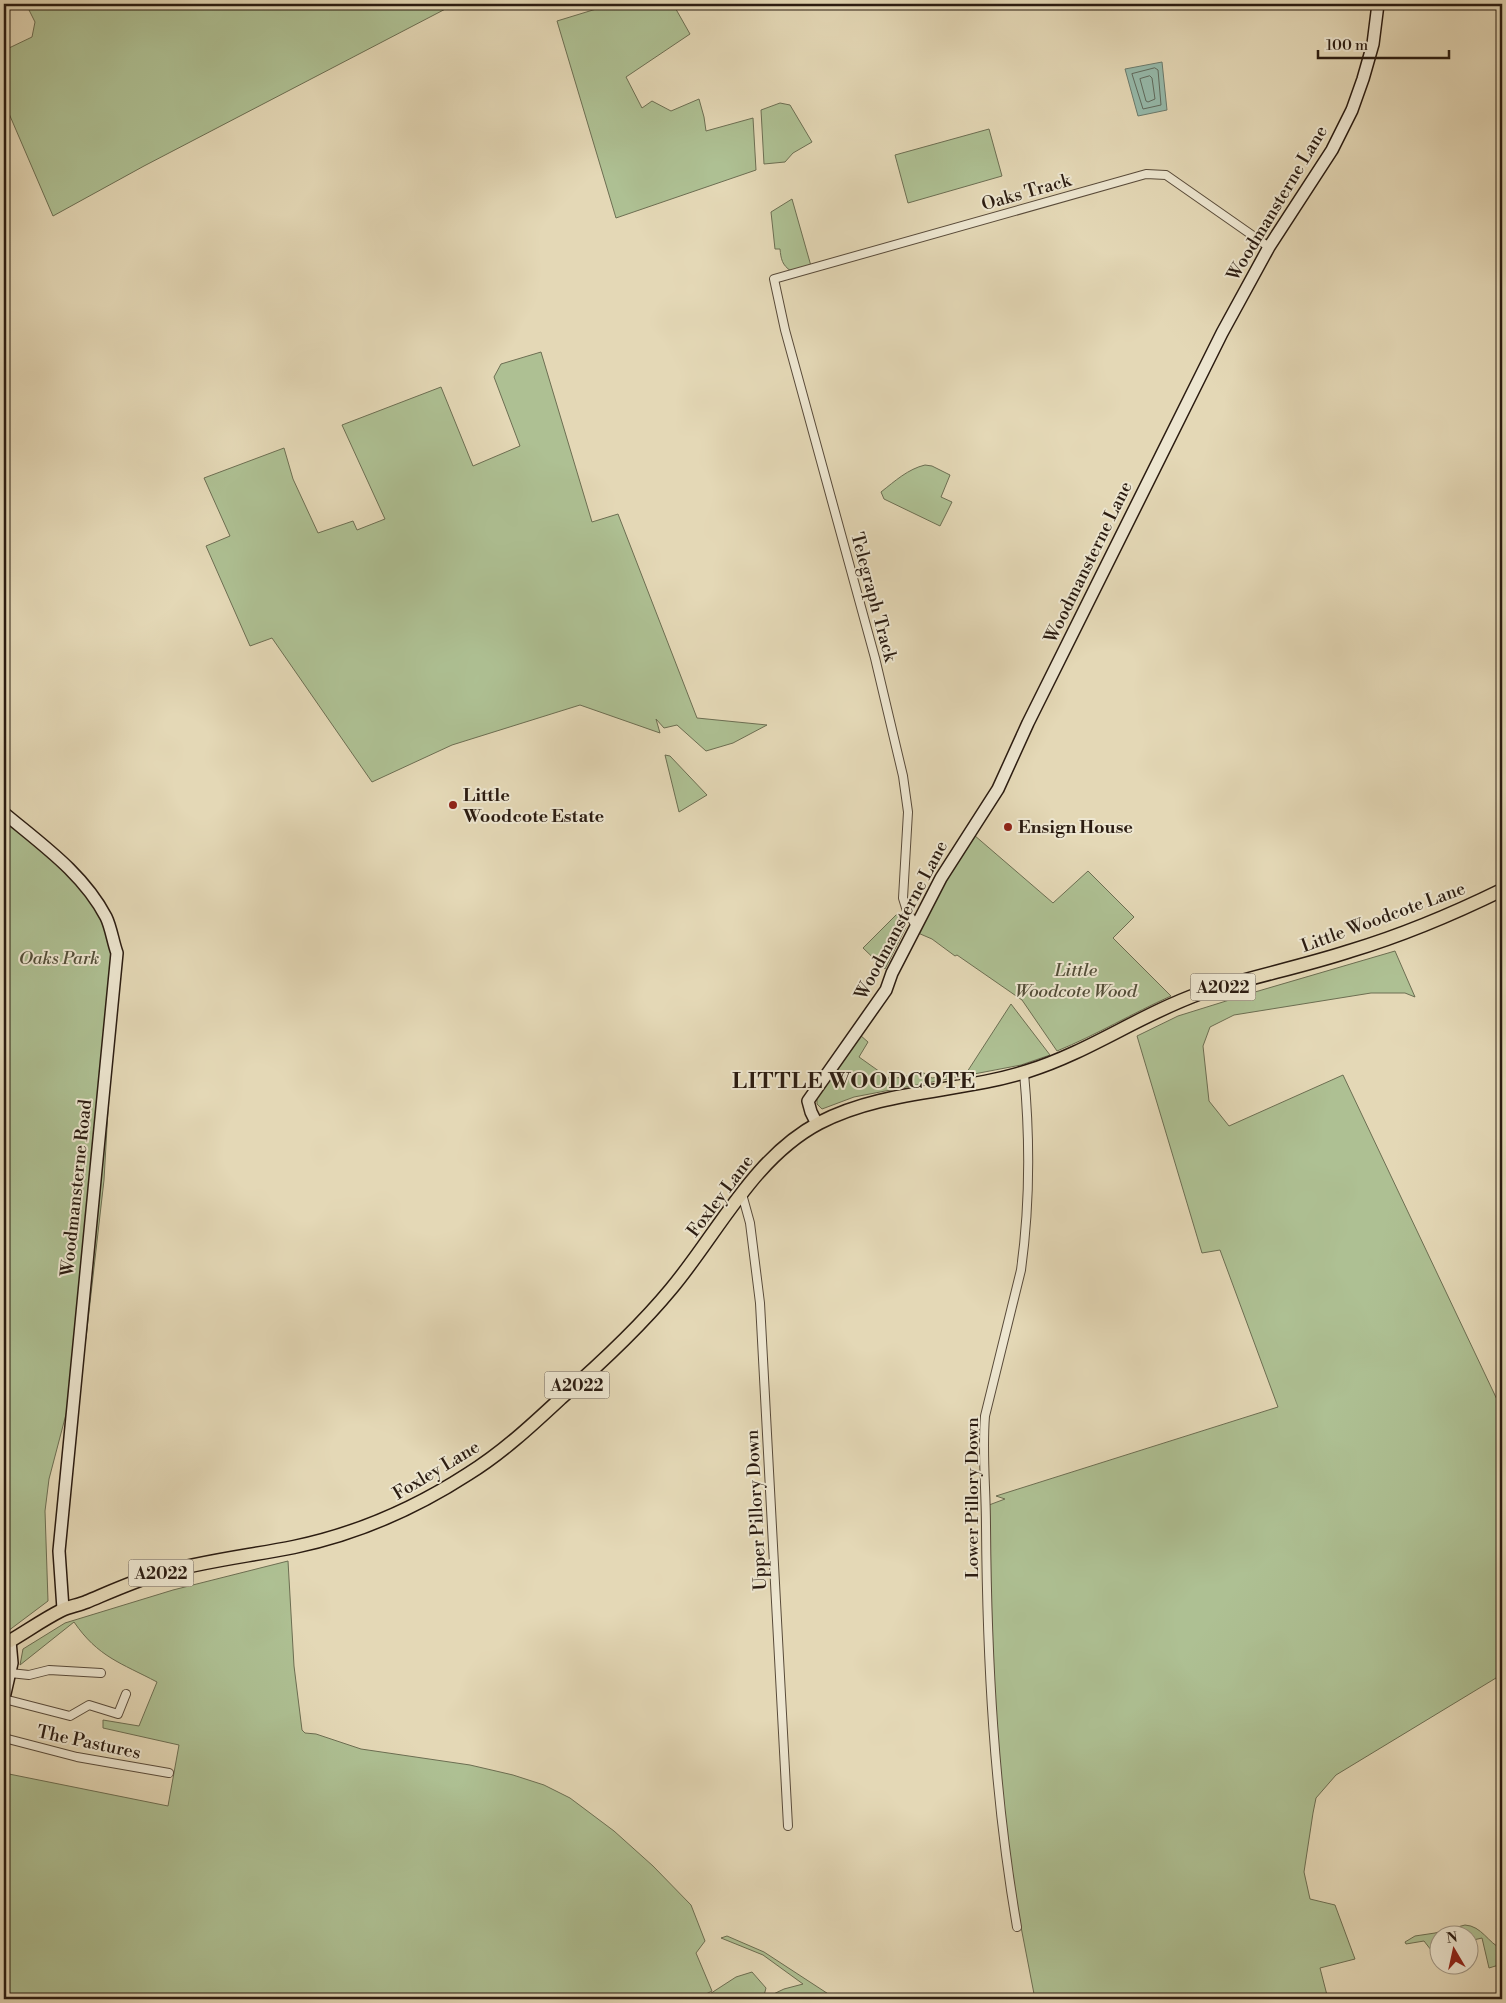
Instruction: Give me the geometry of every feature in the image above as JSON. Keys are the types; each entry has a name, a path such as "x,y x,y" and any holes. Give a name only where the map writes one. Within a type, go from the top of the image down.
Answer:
{"main road":[{"name":"Little Woodcote Lane","path":"772,1158 817,1124 857,1107 1024,1073 1075,1054 1147,1015 1199,994 1353,951 1471,906 1502,890"},
{"name":"Foxley Lane","path":"7,1641 63,1610 159,1574 294,1547 359,1529 393,1516 471,1473 519,1436 596,1368 648,1316 673,1287 742,1194 772,1158"}],"street":[{"name":"Woodmansterne Lane","path":"817,1124 808,1102 886,990 941,878 998,790 1028,723 1213,349 1269,248 1332,150 1352,110 1363,79 1373,44 1378,4"},
{"name":"Oaks Track","path":"774,279 1146,174 1166,175 1269,248"},
{"name":"Telegraph Track","path":"774,279 788,339 875,658 903,776 908,812 903,898 907,911 916,926"},
{"name":"Woodmansterne Road","path":"4,813 65,864 91,893 107,918 117,953 59,1551 63,1610"},
{"name":"Lower Pillory Down","path":"1017,1927 1006,1866 998,1792 987,1616 986,1489 983,1436 985,1416 1021,1270 1024,1250 1028,1156 1024,1073"},
{"name":"Upper Pillory Down","path":"742,1194 750,1222 760,1303 788,1826"},
{"path":"7,1641 12,1662 4,1699 70,1716 89,1705 118,1714 126,1694"},
{"path":"10,1673 29,1675 49,1670 101,1673"},
{"name":"The Pastures","path":"4,1738 77,1756 169,1773"}],"green space":[{"path":"26,4 455,4 144,166 53,216 4,102 4,56 9,48 32,37 35,22"},
{"path":"605,4 673,4 690,34 626,77 642,108 652,101 671,111 699,99 706,131 753,118 756,170 616,218 557,21 606,6"},
{"path":"780,103 790,105 812,142 793,153 785,162 764,164 761,110"},
{"path":"989,129 1002,176 908,203 895,155"},
{"path":"792,199 811,266 791,271 782,262 780,249 775,249 771,212"},
{"path":"541,352 592,522 618,514 697,718 767,725 733,743 706,751 677,725 664,728 656,719 660,733 580,705 452,745 372,782 272,638 250,646 206,546 230,536 204,478 284,448 293,479 318,533 353,521 357,530 385,519 342,425 441,387 473,466 520,446 494,377 501,364"},
{"path":"925,465 932,466 950,475 941,497 952,502 940,526 884,499 881,492 907,472"},
{"path":"665,755 670,756 707,795 679,812"},
{"name":"Oaks Park","path":"4,813 91,893 117,953 104,1180 86,1338 49,1479 45,1511 48,1601 4,1634"},
{"name":"Little Woodcote Wood","path":"974,835 1053,903 1088,871 1134,917 1113,938 1171,996 1057,1051 1022,1000 957,955 955,956 932,939 918,933 943,879"},
{"path":"897,914 906,927 885,969 863,948"},
{"path":"1395,951 1415,997 1405,993 1371,993 1234,1015 1210,1027 1203,1046 1209,1101 1229,1126 1343,1075 1502,1410 1502,1670 1496,1678 1336,1775 1316,1798 1304,1872 1310,1899 1335,1905 1355,1959 1320,1968 1328,1999 1035,1999 1009,1865 1001,1791 989,1616 989,1505 1005,1499 996,1496 1278,1407 1220,1250 1202,1253 1137,1036 1178,1016"},
{"path":"1011,1004 1050,1055 1021,1065 854,1097 822,1109 817,1104 817,1098 860,1035 868,1042 859,1057 890,1079 924,1073 932,1078 967,1072"},
{"path":"288,1561 294,1666 302,1730 305,1733 316,1734 361,1749 470,1765 513,1775 544,1785 570,1798 614,1831 653,1866 691,1905 705,1941 696,1953 712,1991 696,1999 4,1999 4,1773 168,1806 179,1745 103,1728 103,1720 139,1726 157,1682 121,1664 101,1651 83,1634 74,1622 20,1665 23,1649 65,1623 173,1590"},
{"path":"1478,1930 1502,1949 1502,1964 1489,1968 1482,1938 1478,1939"},
{"path":"1428,1934 1428,1946 1424,1941 1406,1944 1405,1942 1415,1936"},
{"path":"727,1936 764,1952 836,1999 763,1999 784,1989 803,1984 763,1955 721,1938"},
{"path":"752,1972 766,1988 763,1999 702,1999 736,1977"}],"water":[{"path":"1162,62 1167,110 1138,116 1125,69"}],"place":[{"name":"Little Woodcote Estate","path":"453,805"},
{"name":"Ensign House","path":"1008,827"}],"district":[{"name":"LITTLE WOODCOTE","path":"854,1080"}]}
